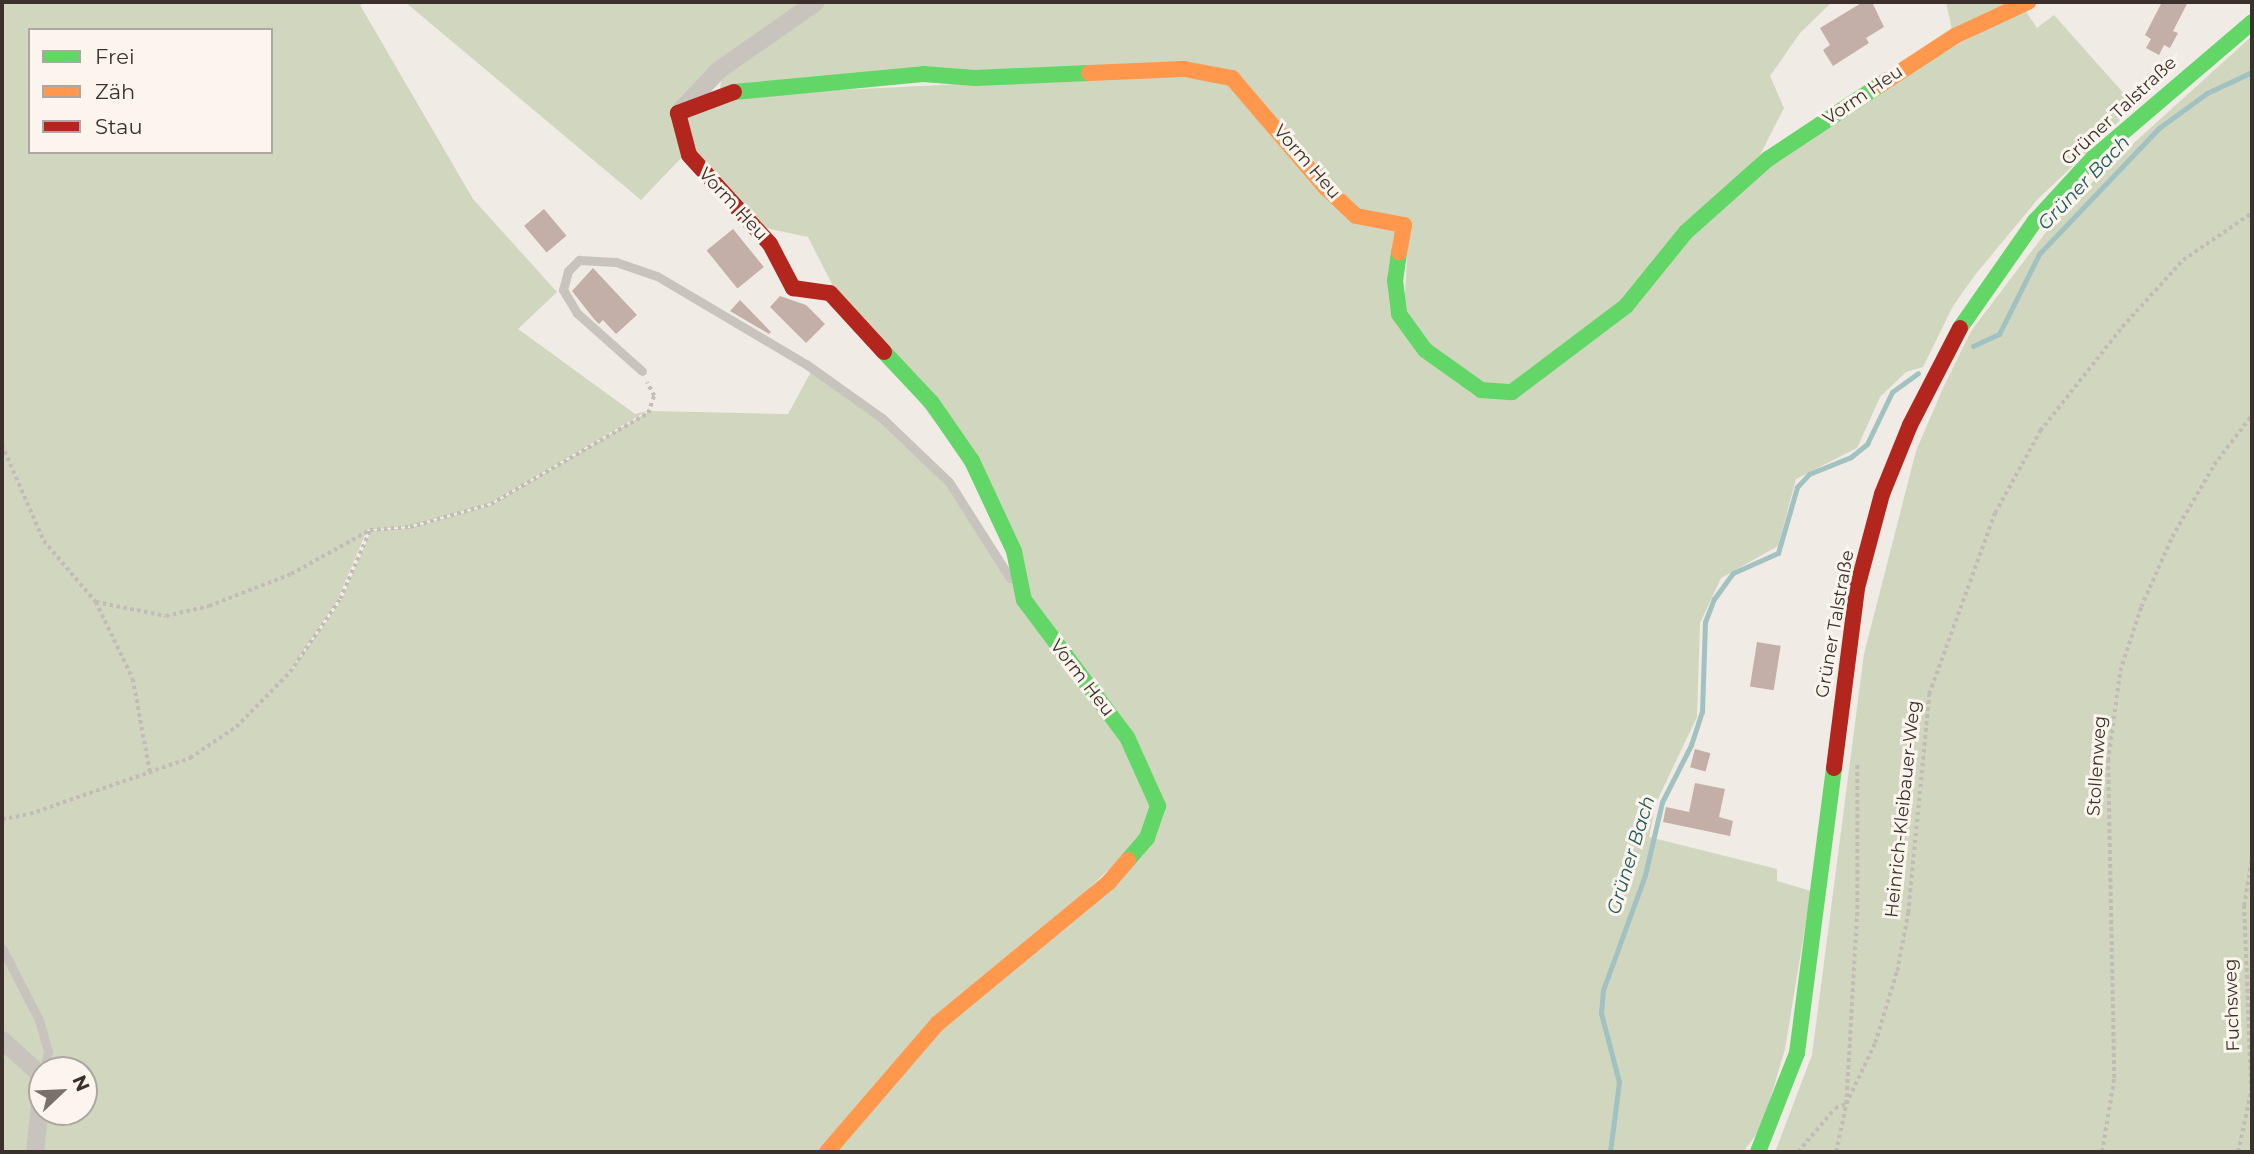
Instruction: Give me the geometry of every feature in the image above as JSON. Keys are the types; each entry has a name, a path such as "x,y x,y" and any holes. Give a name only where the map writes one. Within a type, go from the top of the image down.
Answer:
{"street":[{"path":"678,113 719,70 816,2"},
{"name":"Vorm Heu","path":"827,1152 937,1024 1109,882 1147,838 1158,806 1127,737 1024,600 1013,551 995,505 972,461 938,413 830,293 793,288 770,244 689,155 678,113 737,91 923,75 975,78 1184,69 1232,78 1326,188 1356,216 1404,225 1395,280 1399,314 1425,350 1481,390 1512,392 1626,306 1686,232 1768,159 1944,43 2028,2"},
{"name":"Grüner Talstraße","path":"1758,1152 1775,1119 1797,1053 1857,588 1882,494 1910,425 1986,287 2042,213 2093,158 2252,22"},
{"path":"2,1040 28,1063"},
{"path":"35,1152 38,1126"}],"lane":[{"path":"642,371 577,313 563,290 568,271 579,260 616,262 657,276 806,364 882,418 949,482 1024,600"},
{"path":"2,948 39,1020 47,1056"}],"path":[{"name":"Heinrich-Kleibauer-Weg","path":"1798,1152 1835,1108 1846,1104 1874,1043 1897,971 1908,913 1929,694 1995,513 2040,431 2122,327 2183,260 2252,213"},
{"path":"96,602 166,616 209,606 290,574 370,530 410,527 491,504 648,413 654,396 642,371"},
{"name":"Stollenweg","path":"2102,1152 2114,1077 2108,761 2120,671 2141,607 2172,537 2214,465 2252,415"},
{"path":"2,445 44,541 96,602 134,679 150,772"},
{"path":"2,819 190,758 236,727 290,672 340,599 370,530"},
{"path":"1836,1152 1846,1104 1857,916 1857,758"},
{"name":"Fuchsweg","path":"2238,1152 2250,1091 2244,906 2252,856"}],"green space":[{"path":"2,2 367,2 360,5 473,199 557,292 518,329 635,414 647,411 491,503 410,526 367,530 337,601 284,680 341,601 371,531 410,528 491,505 650,411 788,414 812,370 882,421 948,483 1095,698 1153,802 1145,836 1019,953 824,1152 40,1152 43,1126 98,1126 98,1056 51,1056 2,940"},
{"path":"405,2 812,2 674,112 684,155 641,200"},
{"path":"825,2 1832,2 1800,33 1770,76 1784,108 1760,155 1623,300 1511,386 1482,385 1426,340 1404,313 1409,220 1359,211 1233,70 720,88 722,76"},
{"path":"1946,2 2011,2 1952,30"},
{"path":"2025,10 2037,28 2054,15 2135,106 2037,200 1975,275 1953,306 1923,367 1906,372 1880,397 1857,448 1796,479 1778,546 1721,578 1700,623 1697,717 1656,803 1649,837 1777,869 1777,881 1811,891 1785,1049 1762,1127 1743,1152 832,1152 938,1027 1110,884 1158,806 1026,599 998,506 833,286 808,237 756,226 694,153 685,116 737,95 1183,73 1230,82 1322,190 1395,229 1396,321 1514,397 1786,152 1915,66"},
{"path":"2252,36 2252,1152 1775,1152 1812,1055 1864,654 1916,451 1971,331 2053,223 2104,170"},
{"path":"2,954 37,1021 45,1056 28,1056 28,1060 2,1036"},
{"path":"2,1043 28,1068 28,1126 34,1126 31,1152 2,1152"}],"building":[{"path":"1863,2 1872,2 1884,27 1866,38 1869,43 1833,66 1823,50 1830,45 1820,28"},
{"path":"2162,2 2188,2 2173,31 2178,33 2170,48 2164,45 2159,55 2146,48 2151,39 2145,35"},
{"path":"544,209 566,236 547,253 524,226"},
{"path":"733,229 764,267 737,288 707,250"},
{"path":"593,268 637,315 616,334 603,320 599,324 572,291"},
{"path":"780,296 806,305 825,324 806,343 770,307"},
{"path":"740,300 771,332 769,334 730,311"},
{"path":"1757,642 1781,646 1774,690 1750,686"},
{"path":"1695,749 1710,753 1706,771 1690,767"},
{"path":"1695,783 1725,789 1719,817 1733,821 1730,836 1663,822 1666,807 1689,812"}],"waterway":[{"name":"Grüner Bach","path":"1973,346 1999,334 2039,254 2159,128 2207,93 2252,72"},
{"name":"Grüner Bach","path":"1610,1152 1619,1082 1601,1013 1603,990 1645,875 1662,802 1691,745 1702,712 1705,622 1714,599 1733,573 1778,553 1797,487 1809,474 1851,457 1867,444 1892,392 1918,373"}],"traffic: fast":[{"path":"1960,328 2035,221 2093,158 2252,22"},
{"path":"734,92 923,74 975,78 1089,73"},
{"path":"1399,253 1395,280 1399,314 1425,350 1481,390 1512,392 1626,306 1686,232 1768,159 1880,85"},
{"path":"884,352 932,403 972,461 1014,551 1024,600 1127,737 1158,806 1147,838 1128,860"},
{"path":"1758,1152 1797,1053 1834,768"}],"traffic: slow":[{"path":"1880,85 1955,36 2028,2"},
{"path":"1089,73 1184,69 1232,78 1326,188 1356,216 1404,225 1399,253"},
{"path":"827,1152 937,1024 1109,882 1128,860"}],"traffic: jam":[{"path":"734,92 678,113 689,155 770,244 793,288 830,293 884,352"},
{"path":"1834,768 1857,588 1882,494 1910,425 1960,328"}]}
